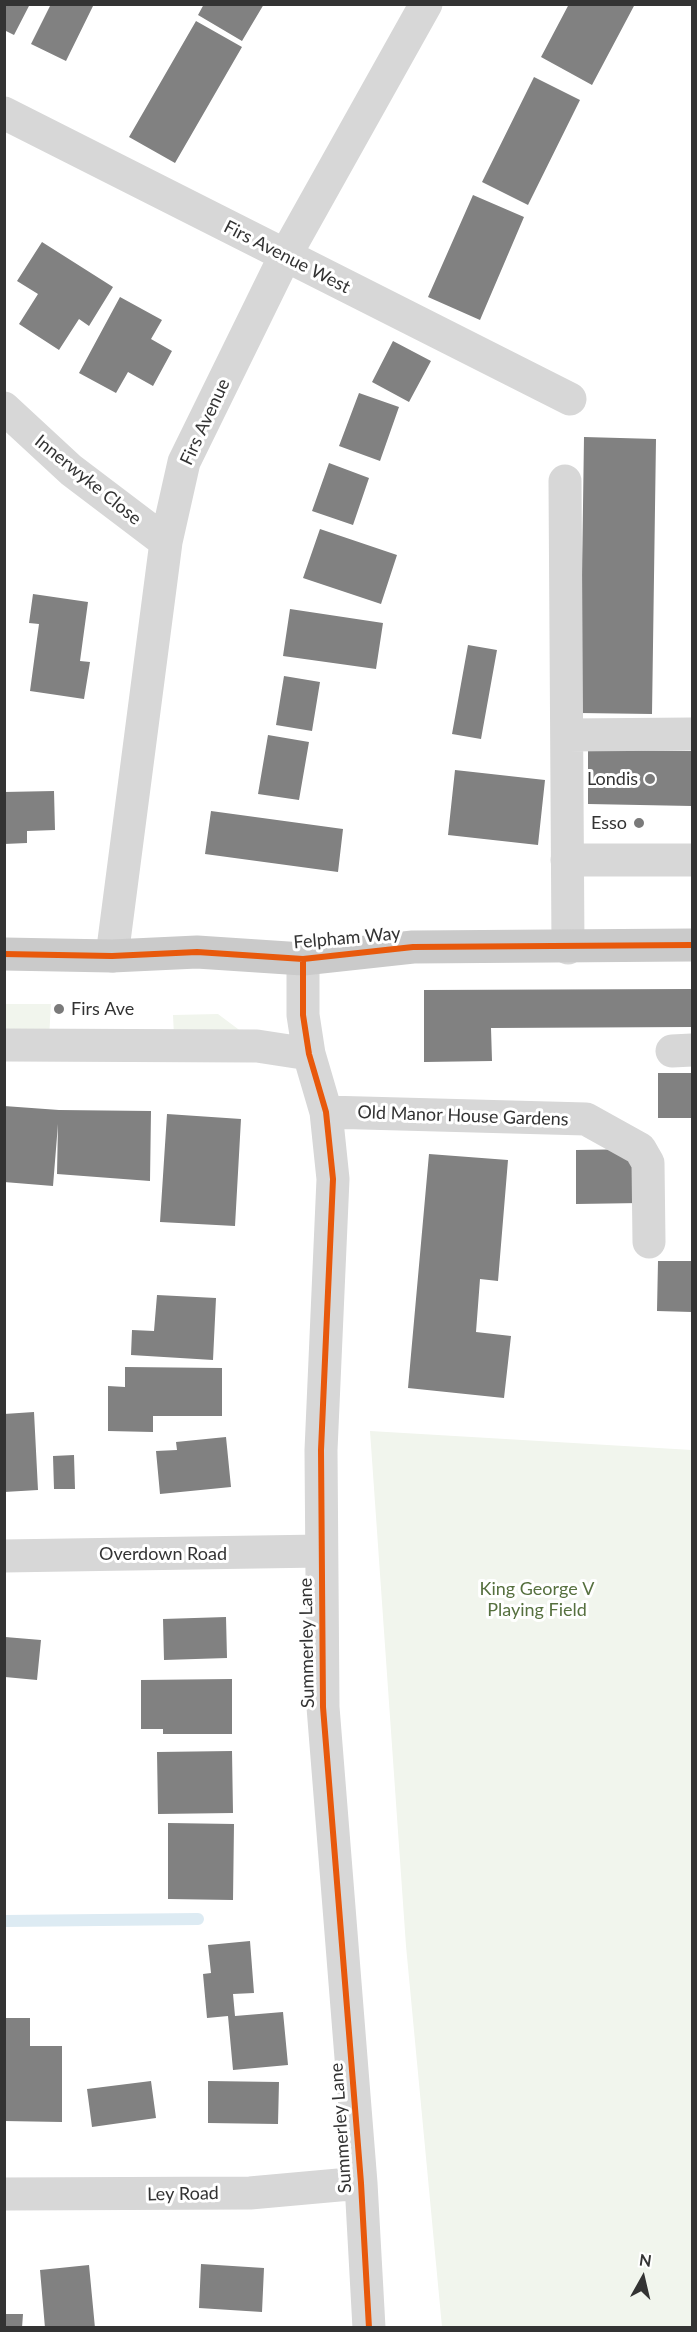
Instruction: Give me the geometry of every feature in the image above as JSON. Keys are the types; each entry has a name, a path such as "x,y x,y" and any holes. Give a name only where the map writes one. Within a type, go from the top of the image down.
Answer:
{"main road":[{"name":"Felpham Way","path":"4,954 112,956 197,952 303,959 413,947 568,948 693,945"}],"street":[{"name":"Firs Avenue","path":"112,956 166,542 184,462 285,256 426,4"},
{"name":"Firs Avenue West","path":"4,113 570,399"},
{"name":"Innerwyke Close","path":"7,415 71,470 166,542"},
{"path":"566,481 568,948"},
{"path":"567,735 693,734"},
{"path":"567,860 693,861"},
{"name":"Summerley Lane","path":"303,959 303,1015 309,1053 326,1112 333,1179 321,1450 323,1707 361,2183 369,2328"},
{"path":"4,1045 257,1046 309,1053"},
{"name":"Old Manor House Gardens","path":"326,1112 586,1119 640,1149 648,1163 648,1242"},
{"name":"Overdown Road","path":"4,1556 321,1551"},
{"name":"Ley Road","path":"4,2194 250,2193 361,2183"}],"green space":[{"path":"4,1004 51,1004 49,1038 5,1038"},
{"path":"218,1014 246,1035 174,1036 173,1015"},
{"name":"King George V Playing Field","path":"370,1431 692,1450 692,2327 442,2327 406,1946"}],"building":[{"path":"4,4 30,4 14,35 4,30"},
{"path":"51,4 94,4 66,61 31,44"},
{"path":"204,4 264,4 242,41 198,15"},
{"path":"569,4 635,4 592,85 541,57"},
{"path":"196,21 242,47 175,163 129,137"},
{"path":"534,77 580,100 528,205 482,182"},
{"path":"473,195 524,217 480,320 428,297"},
{"path":"42,242 113,287 89,326 79,319 59,350 19,324 38,294 17,281"},
{"path":"120,297 162,320 151,339 172,351 153,386 128,372 116,393 79,373"},
{"path":"393,341 431,361 409,402 372,382"},
{"path":"359,393 399,407 380,461 339,446"},
{"path":"584,437 656,439 652,714 580,713"},
{"path":"329,463 369,478 353,525 312,511"},
{"path":"320,529 397,555 381,604 303,578"},
{"path":"33,594 88,602 80,661 90,662 84,699 30,691 39,624 29,623"},
{"path":"290,609 383,623 376,669 283,656"},
{"path":"468,645 497,650 481,739 452,734"},
{"path":"284,676 320,682 312,731 276,725"},
{"path":"268,735 309,742 299,800 258,794"},
{"path":"588,750 691,751 692,806 588,804"},
{"path":"455,770 545,780 538,845 448,835"},
{"path":"54,791 55,830 27,831 27,843 4,844 4,792"},
{"path":"211,811 343,829 338,872 205,854"},
{"path":"692,989 692,1027 491,1028 492,1061 424,1062 424,990"},
{"path":"658,1073 692,1073 692,1118 658,1118"},
{"path":"4,1106 59,1110 151,1111 150,1181 57,1174 58,1124 53,1186 4,1182"},
{"path":"167,1114 241,1119 235,1226 160,1222"},
{"path":"640,1149 641,1203 576,1204 576,1150"},
{"path":"429,1154 508,1160 498,1281 480,1279 476,1332 511,1336 504,1398 408,1388"},
{"path":"658,1261 692,1261 692,1312 657,1311"},
{"path":"157,1295 216,1298 213,1360 131,1355 132,1330 154,1331"},
{"path":"125,1367 222,1368 222,1416 153,1416 153,1432 108,1431 108,1386 125,1387"},
{"path":"34,1412 38,1490 4,1492 4,1414"},
{"path":"226,1437 231,1487 160,1494 156,1451 177,1450 176,1442"},
{"path":"74,1455 75,1489 54,1489 53,1456"},
{"path":"226,1617 227,1658 164,1660 163,1619"},
{"path":"5,1637 41,1640 37,1680 5,1677"},
{"path":"232,1679 232,1734 163,1734 163,1729 141,1729 141,1680"},
{"path":"232,1751 233,1813 158,1814 157,1752"},
{"path":"168,1823 234,1824 233,1900 168,1899"},
{"path":"250,1941 254,1993 233,1994 235,2016 283,2012 288,2065 233,2070 228,2016 207,2018 203,1974 211,1973 208,1945"},
{"path":"4,2018 30,2018 30,2046 62,2046 62,2122 4,2121"},
{"path":"151,2081 156,2118 92,2127 87,2089"},
{"path":"208,2081 279,2082 278,2124 208,2123"},
{"path":"201,2264 264,2268 262,2312 199,2308"},
{"path":"89,2265 95,2328 45,2328 40,2270"},
{"path":"4,2314 23,2314 22,2328 4,2328"}],"waterway":[{"path":"4,1921 198,1919"}],"cycle path":[{"path":"4,954 112,956 197,952 303,959 413,947 692,945"},
{"path":"303,959 303,1015 309,1054 326,1112 333,1179 321,1450 323,1707 361,2183 369,2328"}],"place":[{"name":"Londis","path":"650,779"},
{"name":"Esso","path":"639,823"},
{"name":"Firs Ave","path":"59,1009"}]}
